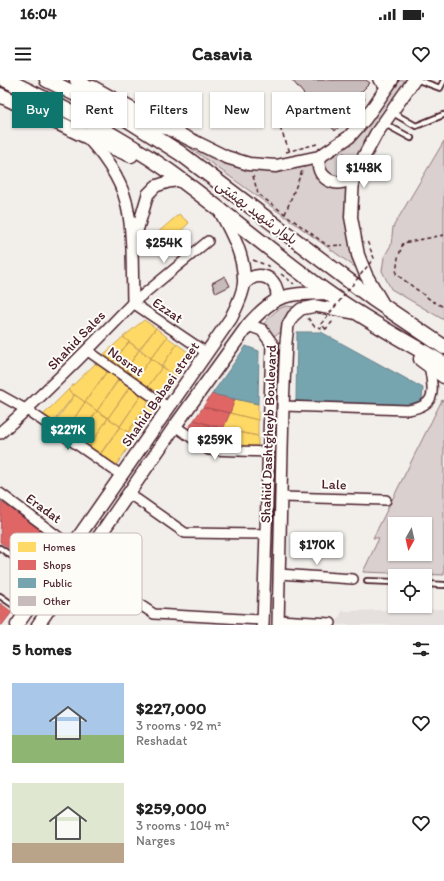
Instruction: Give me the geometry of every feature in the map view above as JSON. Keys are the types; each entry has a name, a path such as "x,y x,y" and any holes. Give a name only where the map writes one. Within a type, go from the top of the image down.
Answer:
{"main road":[{"name":"بلوار شهید بهشتی","path":"6,80 55,103 168,170 217,206 328,293 436,363 444,376"},
{"name":"بلوار شهید بهشتی","path":"47,80 128,120 180,153 384,307 444,347"},
{"path":"77,80 128,120 169,129"},
{"path":"82,80 169,129 226,157 249,164 276,166 320,157 349,137 365,119 386,82"},
{"path":"384,307 366,275 358,254 351,217 353,178 376,134 414,80"},
{"path":"0,95 86,136 168,170"},
{"path":"320,157 319,168 327,180 340,183 346,182 353,178"},
{"name":"Shahid Babaei street","path":"81,533 207,353 231,318 236,308 244,284 241,260 233,234 217,206"},
{"path":"244,284 247,280 255,276 265,277 273,282 277,290 277,299"},
{"path":"100,533 248,325 260,312 277,299 293,294 328,293"},
{"path":"403,319 444,339"},
{"name":"Shahid Babaei street","path":"17,625 24,615"},
{"path":"38,625 45,615"}],"street":[{"path":"86,136 101,153 119,183 128,210 132,248 133,303"},
{"path":"132,248 148,194 156,186 181,180"},
{"path":"133,303 208,241"},
{"name":"Shahid Sales","path":"0,433 27,410 88,351 133,303"},
{"name":"Ezzat","path":"133,303 207,353"},
{"name":"Shahid Dashtgheyb Boulevard","path":"278,623 283,406 288,325 292,316 301,309 316,306 359,313"},
{"name":"Shahid Dashtgheyb Boulevard","path":"248,325 262,330 272,344 263,622"},
{"path":"272,344 278,340 286,342"},
{"name":"Nosrat","path":"88,351 169,408"},
{"path":"283,406 408,410 423,407 427,404 432,395 432,384 436,363"},
{"path":"0,395 27,410 121,475"},
{"path":"175,426 209,450 268,452"},
{"name":"Eradat","path":"0,493 54,533"},
{"path":"128,493 185,533 266,534"},
{"name":"Lale","path":"282,497 386,500"},
{"path":"279,574 353,578"},
{"path":"142,606 154,614 278,623 331,623"}],"lane":[{"path":"418,80 440,88 444,80"},
{"path":"391,112 416,126 443,115"},
{"path":"384,123 411,138"},
{"path":"0,548 10,555"},
{"path":"367,581 388,582"},
{"path":"432,584 444,585"},
{"path":"0,596 10,603"}],"path":[{"path":"280,128 291,154"},
{"path":"281,154 310,147 322,142"},
{"path":"341,151 352,159"},
{"path":"285,214 302,170"},
{"path":"252,172 258,194 328,246 343,245"},
{"path":"444,235 403,243 398,258 396,274 432,301 444,307"},
{"path":"326,329 321,324 374,258 367,241"}],"shaded area":[{"path":"392,80 414,80 353,178 351,217 366,275 189,147 169,129 226,157 293,163 349,137 356,128 365,128 365,116"},
{"path":"444,141 444,320 391,289 382,271 384,257 391,245 393,227"},
{"path":"286,306 295,307 284,318 280,333 273,336 262,326 275,312"},
{"path":"442,400 444,401 444,575 432,575 432,569 388,569 388,573 363,572 379,538 373,538"},
{"path":"432,609 444,609 444,625 336,625 342,611 388,610 388,613 432,613"}],"building: Homes":[{"path":"179,214 189,223 165,246 155,235"},
{"path":"144,320 156,328 139,349 123,337"},
{"path":"156,328 167,337 151,358 140,349"},
{"path":"123,337 129,342 112,363 102,356"},
{"path":"167,337 177,344 162,366 151,358"},
{"path":"129,342 139,350 125,372 112,363"},
{"path":"177,344 192,355 176,377 162,366"},
{"path":"139,350 151,358 135,380 125,372"},
{"path":"151,358 162,367 147,388 135,380"},
{"path":"97,362 108,370 85,402 68,390"},
{"path":"162,367 176,377 162,398 147,388"},
{"path":"108,370 119,378 97,411 85,402"},
{"path":"120,378 130,386 108,418 97,411"},
{"path":"131,386 142,394 120,426 108,418"},
{"path":"68,390 74,395 53,422 43,415"},
{"path":"142,394 150,400 128,432 120,427"},
{"path":"75,395 85,402 66,431 54,423"},
{"path":"235,399 258,404 258,420 230,413"},
{"path":"150,400 157,405 135,437 128,432"},
{"path":"85,402 97,411 77,439 66,431"},
{"path":"97,411 108,418 89,447 77,439"},
{"path":"230,413 258,420 258,436 223,429"},
{"path":"108,418 120,426 99,455 89,447"},
{"path":"120,427 135,437 116,466 100,455"},
{"path":"223,429 258,436 258,445 255,448 215,447"}],"building: Shops":[{"path":"212,394 235,399 230,413 203,407"},
{"path":"203,407 230,413 223,429 194,420"},
{"path":"194,420 223,429 215,447 188,429"},
{"path":"1,502 46,533 10,533 10,549 0,542"},
{"path":"0,603 10,610 10,615 2,625 0,625"}],"building: Public":[{"path":"297,332 321,332 423,388 422,400 408,405 301,404 296,401"},
{"path":"246,346 259,351 258,404 212,394"}],"building: Other":[{"path":"292,80 366,80 370,83 361,92 302,92"},
{"path":"225,276 230,286 216,293 212,283"}]}
